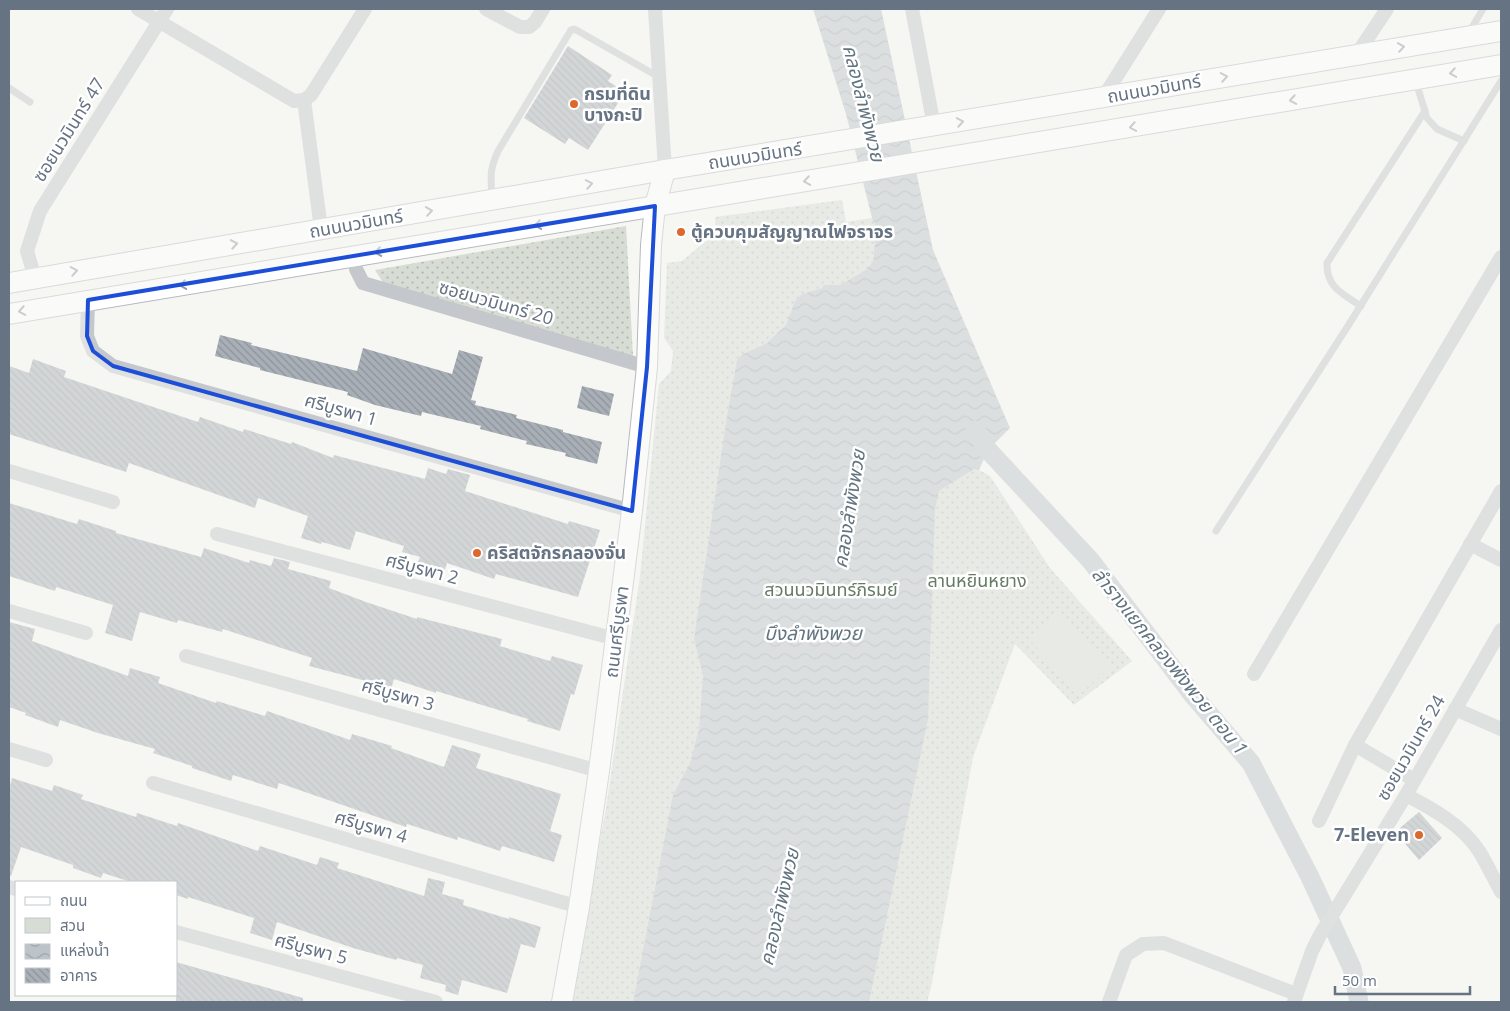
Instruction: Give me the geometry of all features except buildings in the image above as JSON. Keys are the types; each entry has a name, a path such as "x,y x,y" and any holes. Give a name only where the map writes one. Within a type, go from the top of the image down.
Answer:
{"main road":[{"name":"ถนนนวมินทร์","path":"9,282 492,201 664,170 1501,31"},
{"name":"ถนนนวมินทร์","path":"9,314 1501,65"},
{"name":"ถนนศรีบูรพา","path":"562,1002 579,907 599,771 632,512 647,367 655,206 664,170"}],"street":[{"path":"138,9 294,101 304,100 311,95 365,9"},
{"name":"ซอยนวมินทร์ 47","path":"35,278 27,251 40,212 167,9"},
{"path":"486,9 520,27 529,27 543,9"},
{"path":"655,9 664,170"},
{"path":"912,9 934,126"},
{"path":"1103,98 1159,9"},
{"path":"1357,54 1387,9"},
{"path":"304,100 321,229"},
{"name":"ซอยนวมินทร์ 20","path":"355,256 356,270 363,283 647,367"},
{"path":"1254,674 1501,258"},
{"name":"ศรีบูรพา 1","path":"88,300 87,336 93,351 113,366 632,512"},
{"path":"9,471 114,502"},
{"path":"1319,820 1355,745 1501,490"},
{"name":"ศรีบูรพา 2","path":"217,534 616,639"},
{"path":"1470,544 1501,560"},
{"path":"9,611 86,633"},
{"name":"ซอยนวมินทร์ 24","path":"1295,998 1312,951 1326,925 1406,796 1501,630"},
{"name":"ศรีบูรพา 3","path":"186,656 599,771"},
{"path":"1455,709 1501,730"},
{"path":"1355,745 1414,780"},
{"path":"9,749 46,760"},
{"name":"ศรีบูรพา 4","path":"153,783 579,907"},
{"path":"1406,796 1432,808 1459,828 1479,850 1501,892"},
{"name":"ศรีบูรพา 5","path":"178,933 436,1002"},
{"path":"1109,1002 1126,955 1143,944 1164,943 1295,998"}],"lane":[{"path":"1466,36 1483,9"},
{"path":"492,201 491,166 498,151 571,30 578,31 659,77"},
{"path":"1415,79 1427,118 1438,128 1464,141"},
{"path":"1216,530 1361,306 1501,81"},
{"path":"9,88 30,102"},
{"path":"1361,306 1332,285 1326,274 1327,263 1425,111"}],"highlighted area":[{"path":"655,206 647,367 632,511 113,366 93,351 87,336 88,300"}],"green space":[{"name":"สวนนวมินทร์ภิรมย์","path":"842,200 846,222 872,218 876,227 873,262 979,470 990,476 1050,568 1132,661 1074,705 1015,644 973,757 927,1002 570,1002 606,808 640,576 659,384 671,371 673,351 664,338 667,263 682,261 707,240 716,238 715,217"},
{"path":"626,226 633,357 384,284 375,270"},
{"path":"1058,610 1111,666 1080,694 1028,638"}],"water":[{"name":"บึงลำพังพวย","path":"813,9 881,9 933,250 1010,428 988,450 979,470 974,469 939,491 935,509 928,719 869,1002 633,1002 673,795 690,763 699,729 703,675 694,639 737,360 743,354 767,343 786,325 795,301 802,294 823,288 823,285 840,285 866,270 873,262 876,227 872,218 846,114"}],"waterway":[{"name":"ลำรางแยกคลองพังพวย ตอน 1","path":"975,430 988,450 1091,561 1192,694 1251,763 1310,877 1352,968 1359,1002"}],"place":[{"name":"กรมที่ดิน บางกะปิ","path":"574,104"},
{"name":"ตู้ควบคุมสัญญาณไฟจราจร","path":"681,232"},
{"name":"คริสตจักรคลองจั่น","path":"477,553"},
{"name":"7-Eleven","path":"1419,835"}],"water label":[{"name":"คลองลำพังพวย","path":"864,103"},
{"name":"คลองลำพังพวย","path":"849,509"},
{"name":"คลองลำพังพวย","path":"779,907"}],"park label":[{"name":"ลานหยินหยาง","path":"977,581"}]}
